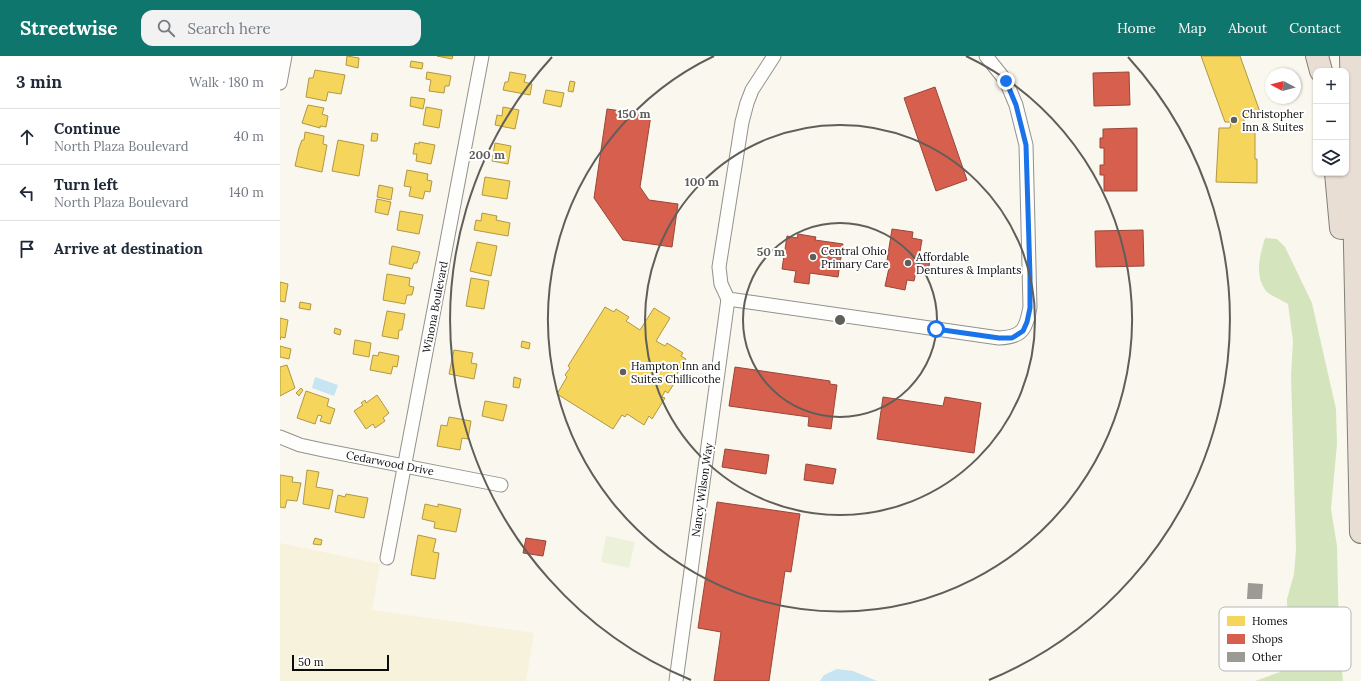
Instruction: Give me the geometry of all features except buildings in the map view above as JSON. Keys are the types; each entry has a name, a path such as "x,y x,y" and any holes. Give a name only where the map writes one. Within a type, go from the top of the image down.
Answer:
{"highway":[{"path":"1317,56 1320,68"},
{"path":"1351,56 1361,532"},
{"path":"1336,176 1358,387"}],"street":[{"path":"280,83 285,56"},
{"name":"Winona Boulevard","path":"387,558 482,56"},
{"path":"774,56 752,90 742,122 719,267 721,284 728,299 999,338 1012,338 1023,331 1027,322 1030,308 1026,145 1016,105 1006,81 986,56"},
{"name":"Nancy Wilson Way","path":"676,681 728,299"},
{"name":"Cedarwood Drive","path":"280,437 300,445 501,485"}],"shaded area":[{"path":"280,543 380,564 372,610 534,633 526,681 280,681"}],"green space":[{"path":"1265,238 1277,239 1285,247 1312,303 1336,409 1337,444 1331,509 1337,546 1338,607 1287,607 1287,599 1294,574 1296,549 1291,375 1293,341 1288,304 1271,295 1262,285 1259,272 1261,251"},
{"path":"606,536 635,542 629,568 601,562"},
{"path":"1342,671 1343,681 1255,681 1280,672"}],"water":[{"path":"315,377 338,385 334,396 312,388"},
{"path":"837,669 853,671 877,681 820,681 824,675"}],"place":[{"name":"Christopher Inn & Suites","path":"1234,120"},
{"name":"Central Ohio Primary Care","path":"813,257"},
{"name":"Affordable Dentures & Implants","path":"908,263"},
{"name":"Hampton Inn and Suites Chillicothe","path":"623,372"}],"route":[{"path":"936,329 999,338 1012,338 1023,331 1027,322 1030,308 1030,276 1028,168 1026,145 1016,105 1006,81"}]}
